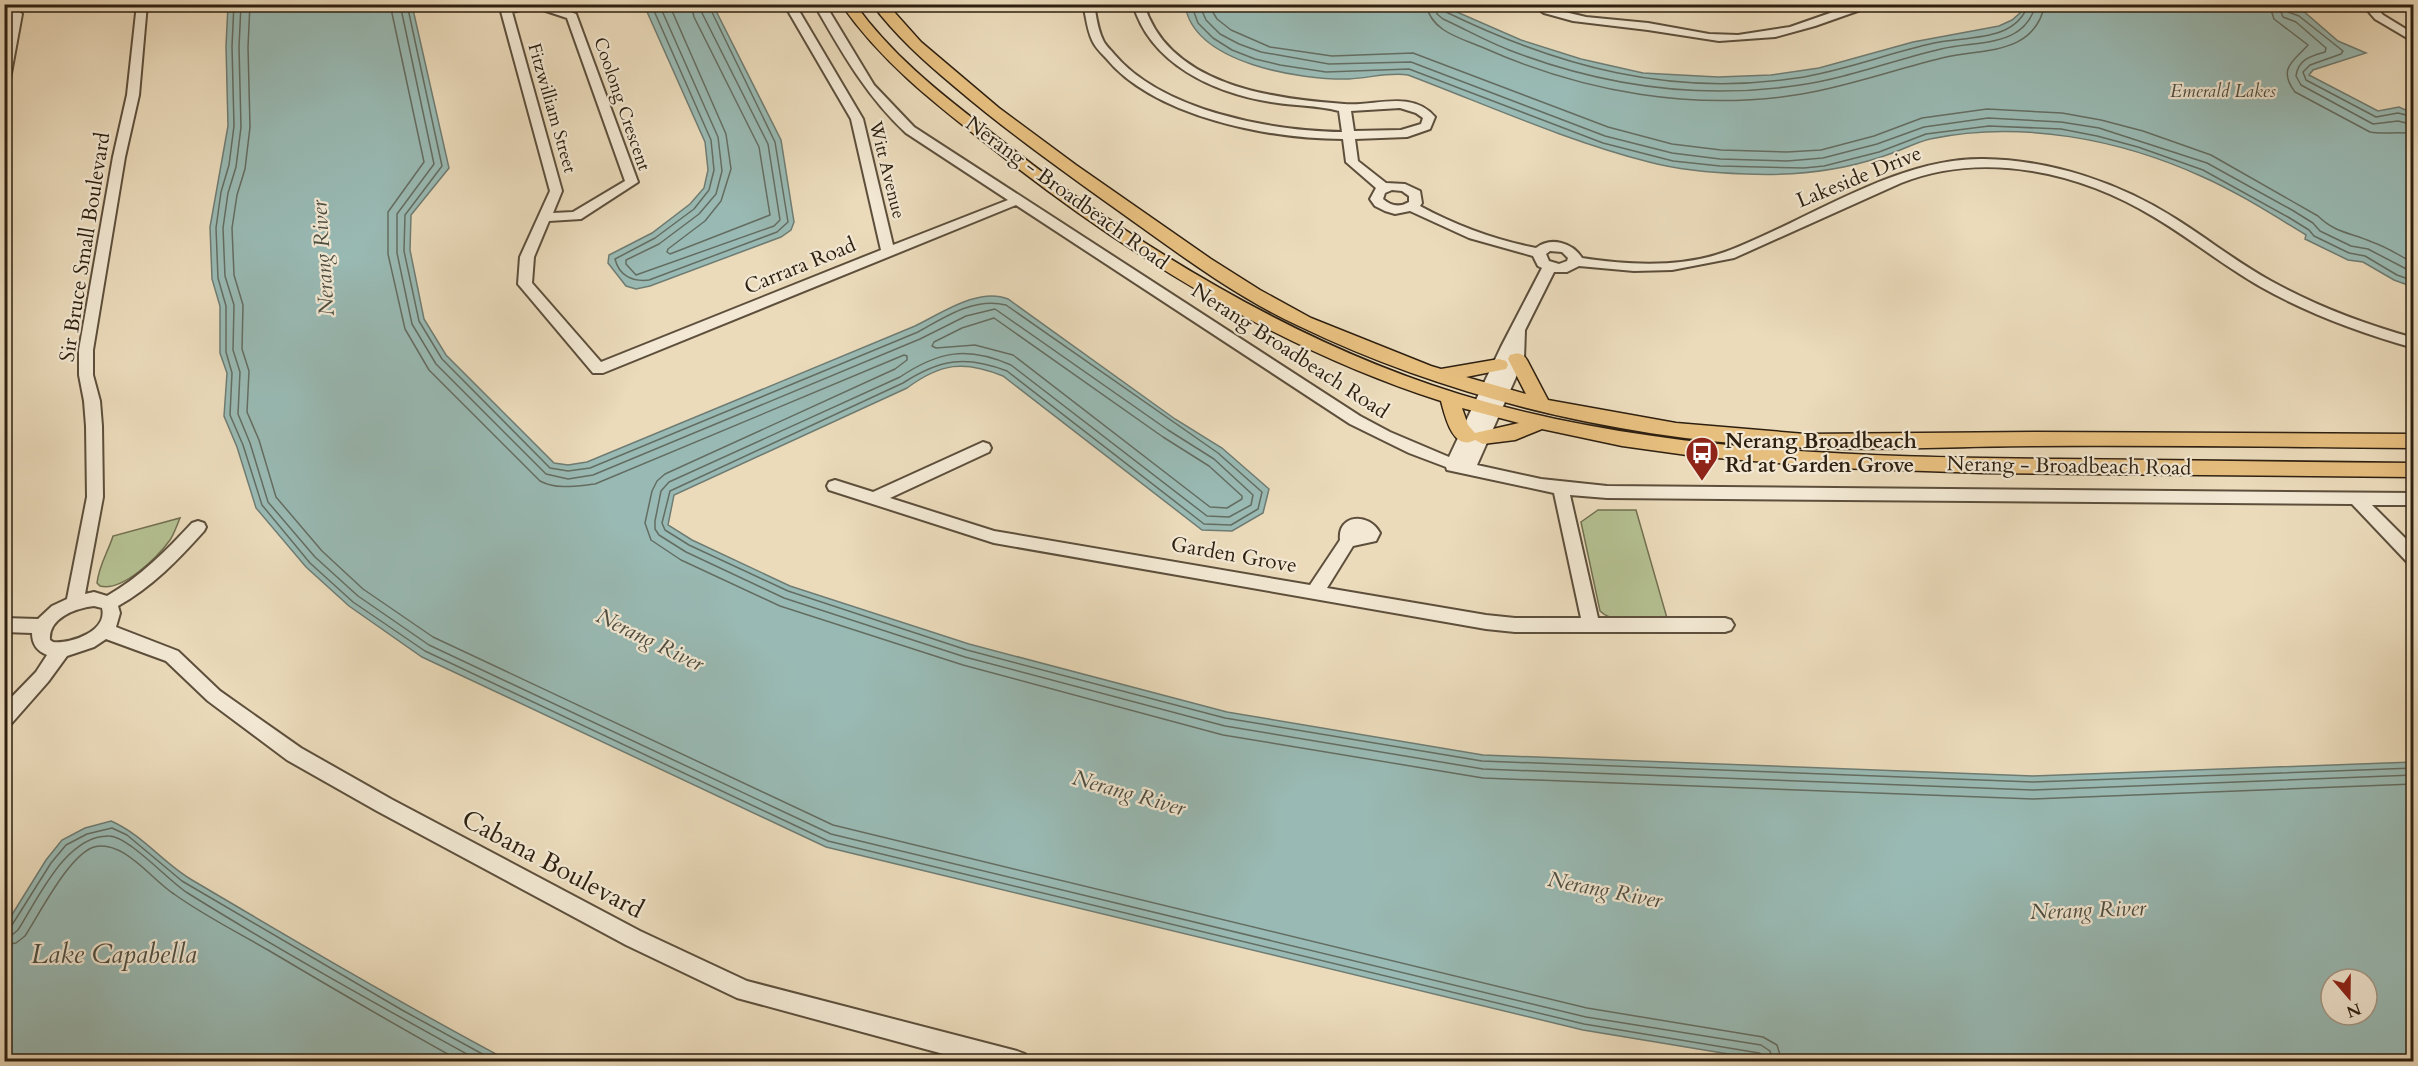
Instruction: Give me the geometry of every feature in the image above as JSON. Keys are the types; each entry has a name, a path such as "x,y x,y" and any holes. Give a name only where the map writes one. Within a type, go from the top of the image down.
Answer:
{"main road":[{"name":"Nerang - Broadbeach Road","path":"848,4 880,45 942,101 1051,187 1133,243 1236,305 1292,334 1371,369 1449,397 1491,400"},
{"name":"Nerang - Broadbeach Road","path":"879,4 915,44 985,104 1066,166 1220,274 1273,305 1330,333 1439,376 1491,400 1669,446 1780,458 1852,463 2414,470"},
{"path":"1439,376 1508,362 1528,373 1530,385 1541,413 1515,433 1475,437 1459,428 1449,397"},
{"name":"Nerang - Broadbeach Road","path":"1541,413 1728,436 1806,441 2153,439 2414,441"}],"street":[{"name":"Sir Bruce Small Boulevard","path":"75,603 95,497 94,426 92,401 86,375 86,350 117,169 133,95 142,4"},
{"path":"505,7 532,4"},
{"name":"Coolong Crescent","path":"537,4 572,16 632,182 576,216 544,217"},
{"name":"Witt Avenue","path":"789,4 857,120 888,253"},
{"name":"Nerang Broadbeach Road","path":"819,4 867,83 894,117 910,130 1355,420 1405,447 1460,468 1561,489 1700,494 2414,499"},
{"path":"1088,4 1097,41 1110,60 1134,80 1162,97 1198,112 1243,123 1312,134 1349,137 1416,133 1426,126 1429,117 1421,109 1401,104 1345,108 1253,96 1212,80 1174,60 1153,38 1138,4"},
{"path":"1536,4 1564,18 1636,25 1719,38 1749,37 1782,32 1814,24 1864,5 1875,8 1881,4"},
{"path":"2367,4 2379,17 2414,39"},
{"name":"Fitzwilliam Street","path":"505,7 556,191 527,257 525,284 598,369"},
{"path":"4,10 12,10 16,14 4,79"},
{"path":"2401,32 2414,30"},
{"path":"1345,108 1352,162 1383,188"},
{"name":"Lakeside Drive","path":"1575,261 1634,268 1696,264 1730,255 1926,169 1971,164 2004,165 2057,173 2132,199 2157,212 2232,264 2267,285 2334,316 2414,343"},
{"path":"1412,207 1417,199 1411,190 1398,186 1383,188 1376,195 1379,204 1398,210 1412,207 1453,228 1497,243 1539,253"},
{"name":"Carrara Road","path":"598,369 1018,200"},
{"path":"1546,247 1561,247 1573,254 1575,261 1565,268 1550,267 1540,261 1539,253 1546,247"},
{"path":"1460,468 1508,362 1532,299 1550,267"},
{"path":"875,498 983,448"},
{"name":"Garden Grove","path":"835,486 994,537 1486,622 1515,625 1725,626"},
{"path":"1561,489 1591,625"},
{"path":"2357,498 2414,558"},
{"path":"109,603 112,618 104,631 86,643 61,650 45,647 40,642 39,636 43,626 62,608 94,599 109,603 129,592 179,548 198,527"},
{"path":"1315,592 1348,541"},
{"path":"4,626 43,626"},
{"name":"Cabana Boulevard","path":"104,631 131,639 172,656 214,696 294,754 633,938 745,991 1017,1062"},
{"path":"4,718 42,677 61,650"}],"green space":[{"path":"1598,510 1636,510 1667,618 1623,620 1606,616 1600,611 1581,522"},
{"path":"180,518 170,540 157,556 138,572 118,584 100,586 97,583 113,536"}],"water":[{"name":"Nerang River","path":"228,5 412,5 449,168 411,215 410,250 424,319 446,355 554,463 568,465 587,462 915,326 961,303 985,296 997,296 1008,299 1175,419 1222,448 1269,489 1263,513 1232,531 1202,530 1003,376 964,366 931,373 907,388 674,495 668,525 692,540 790,586 969,644 1227,712 1483,755 2033,776 2413,762 2413,1061 1777,1062 1583,1030 826,847 422,657 349,606 306,567 256,508 237,447 224,416 227,373 220,353 220,306 212,279 210,227 228,126 226,46"},
{"path":"644,5 713,5 781,140 794,222 791,230 781,237 650,286 636,289 626,286 608,263 609,255 652,233 690,204 704,188 708,170 705,142"},
{"name":"Emerald Lakes","path":"1185,5 1441,5 1521,40 1581,59 1643,73 1718,77 1771,75 1819,68 1913,42 1999,26 2020,13 2023,5 2285,5 2302,10 2338,41 2366,53 2313,70 2309,75 2378,111 2399,107 2413,111 2413,287 2394,280 2363,262 2348,260 2305,239 2306,235 2216,183 2138,152 2104,143 2034,133 1964,134 1930,139 1864,162 1814,172 1763,174 1685,169 1649,162 1588,144 1408,75 1329,79 1278,72 1252,64 1228,55 1208,42 1193,25"},
{"name":"Lake Capabella","path":"111,821 143,841 192,880 389,995 509,1061 5,1061 5,926 46,860 62,840 85,828"}],"place":[{"name":"Nerang Broadbeach Rd at Garden Grove","path":"1702,482"}]}
